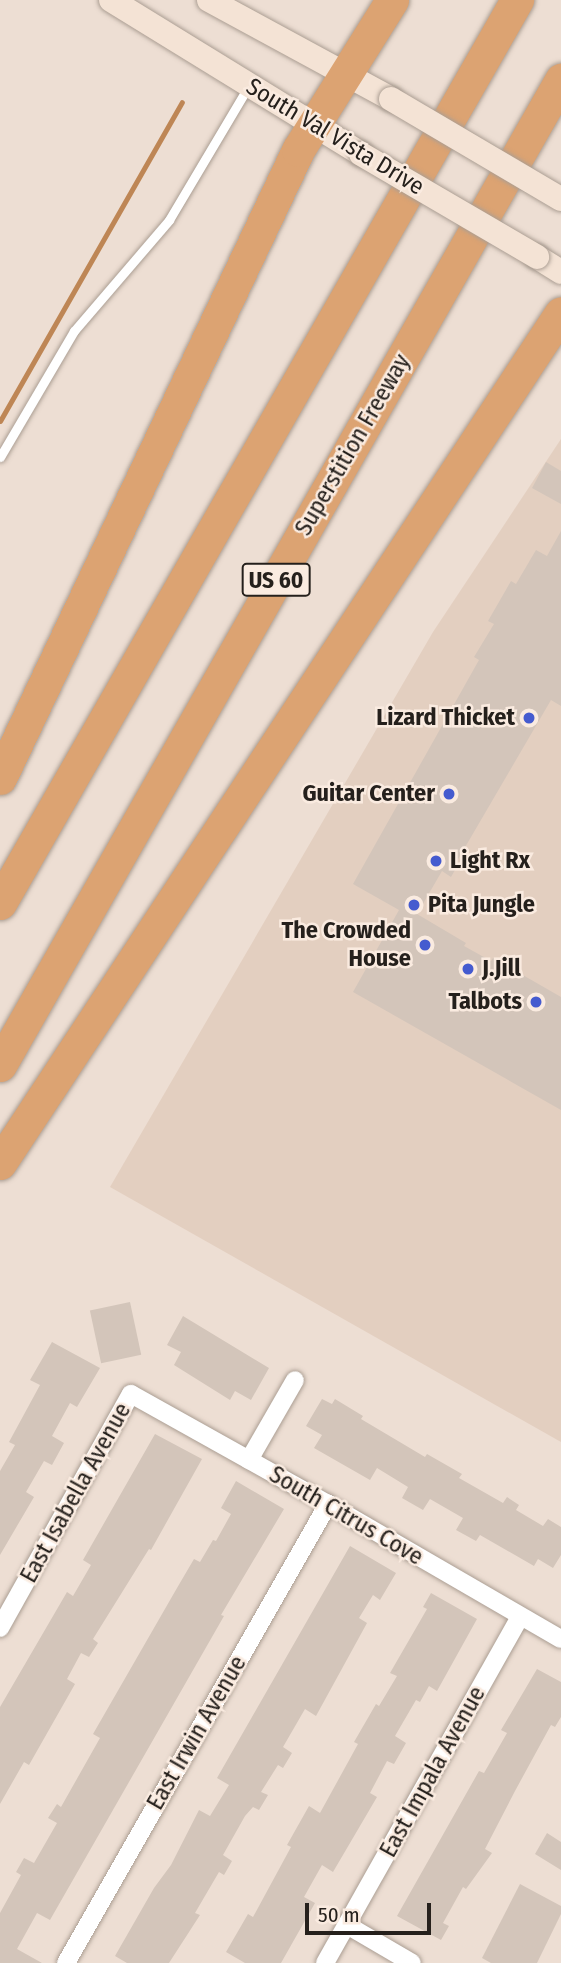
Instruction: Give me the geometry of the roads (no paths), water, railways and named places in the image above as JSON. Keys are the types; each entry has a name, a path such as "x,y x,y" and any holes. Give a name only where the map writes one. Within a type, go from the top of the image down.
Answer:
{"highway":[{"path":"0,778 280,187 313,125 391,0"},
{"path":"0,903 517,0"},
{"name":"Superstition Freeway","path":"0,1065 561,80"},
{"path":"0,1163 561,313"}],"main road":[{"name":"South Val Vista Drive","path":"111,0 313,125 561,272"},
{"path":"209,0 391,100 561,199"}],"street":[{"path":"249,1460 295,1380"},
{"name":"South Citrus Cove","path":"131,1394 561,1639"},
{"name":"East Isabella Avenue","path":"0,1628 131,1394"},
{"name":"East Irwin Avenue","path":"66,1963 328,1504"},
{"name":"East Impala Avenue","path":"325,1963 520,1617"},
{"path":"347,1925 412,1963"}],"lane":[{"path":"0,457 74,331 169,220 249,85"}],"waterway":[{"path":"0,421 182,102"}],"place":[{"name":"Lizard Thicket","path":"529,718"},
{"name":"Guitar Center","path":"449,794"},
{"name":"Light Rx","path":"436,861"},
{"name":"Pita Jungle","path":"414,905"},
{"name":"The Crowded House","path":"425,945"},
{"name":"J.Jill","path":"468,969"},
{"name":"Talbots","path":"536,1002"}]}
